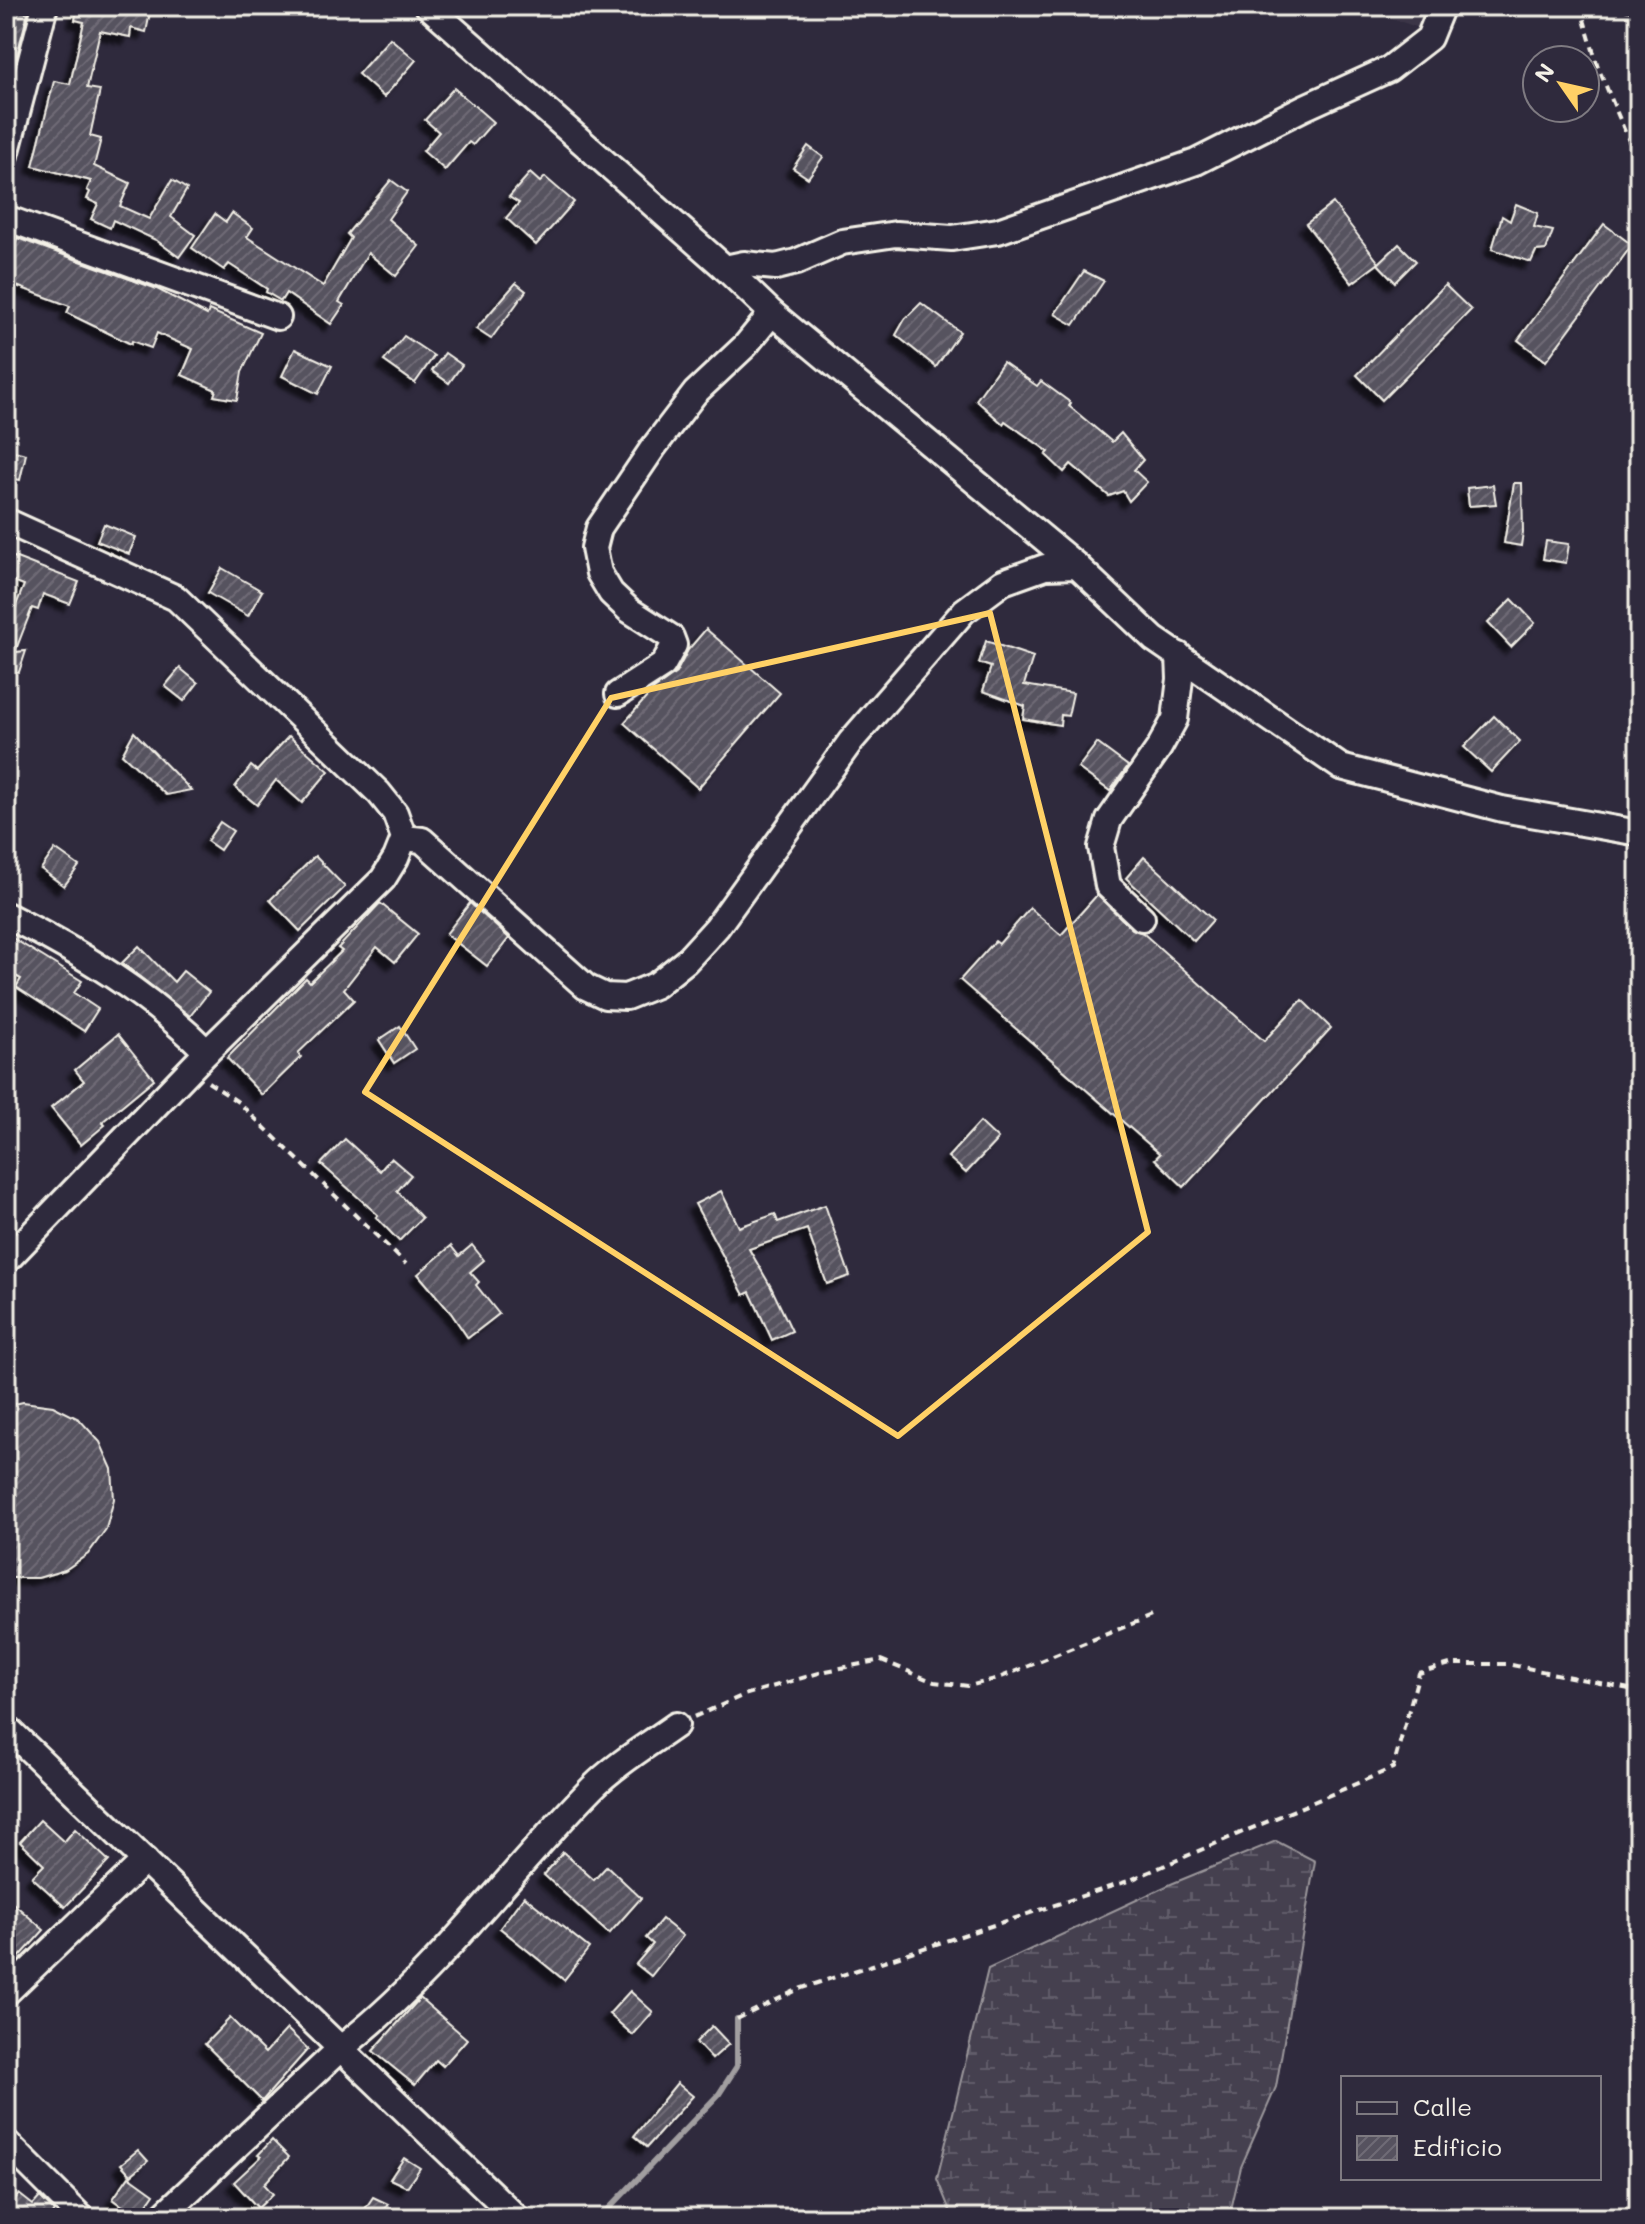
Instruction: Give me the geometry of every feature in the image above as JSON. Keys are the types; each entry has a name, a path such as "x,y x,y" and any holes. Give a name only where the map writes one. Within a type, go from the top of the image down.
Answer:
{"street":[{"path":"6,155 45,6"},
{"path":"428,6 772,313 1077,566 1154,639 1341,767 1502,809 1639,833"},
{"path":"725,268 744,264 776,267 796,262 842,242 896,234 952,238 998,231 1196,162 1389,69 1429,38 1442,6"},
{"path":"6,218 278,317"},
{"path":"618,694 663,665 674,645 671,637 629,610 611,593 599,573 594,548 599,528 695,393 745,346 772,313"},
{"path":"6,521 176,598 379,793 395,813 404,838 383,879 207,1052 6,1261"},
{"path":"404,838 422,840 586,987 605,996 626,997 656,985 686,961 717,927 851,741 964,611 1003,582 1045,567 1077,566"},
{"path":"1142,918 1108,886 1101,847 1109,820 1159,748 1175,719 1180,679 1179,655"},
{"path":"6,915 88,959 139,992 207,1052"},
{"path":"160,2218 366,2028 434,1960 595,1786 676,1725"},
{"path":"6,1727 517,2218"},
{"path":"6,1993 145,1860"},
{"path":"6,2142 82,2218"}],"path":[{"path":"1580,6 1598,67 1639,165"},
{"path":"1612,6 1639,13"},
{"path":"190,1070 238,1102 406,1264"},
{"path":"676,1725 744,1695 826,1671 881,1660 934,1682 969,1686 999,1678 1156,1614"},
{"path":"737,2019 799,1989 1128,1881 1393,1768 1419,1673 1450,1664 1507,1664 1639,1691"}],"highlighted area":[{"path":"990,613 1148,1232 898,1436 365,1092 611,698"}],"shaded area":[{"path":"1356,6 1429,6 1422,29"}],"green space":[{"path":"1276,1841 1315,1861 1276,2087 1241,2167 1229,2218 953,2218 937,2179 988,1969 1171,1884"}],"building":[{"path":"78,6 120,6 150,13 146,32 131,28 130,37 100,31 87,88 100,90 90,136 101,139 94,166 130,183 120,206 149,219 172,180 187,189 171,217 195,235 179,257 156,240 113,220 110,228 91,219 98,204 87,199 91,181 33,166 54,81 70,84 84,22 75,20"},
{"path":"6,8 28,13 6,96"},
{"path":"390,38 416,60 384,97 358,74"},
{"path":"454,88 493,122 473,145 469,142 445,170 423,151 439,132 425,120"},
{"path":"808,146 823,157 808,178 793,168"},
{"path":"530,173 540,182 545,177 574,202 536,245 506,218 519,203 509,197"},
{"path":"391,180 407,192 388,219 419,246 396,276 368,253 339,302 344,305 331,324 286,293 281,301 229,264 224,270 192,248 215,214 226,222 232,213 253,228 247,237 323,286 351,238 347,234"},
{"path":"1333,203 1379,263 1352,283 1306,224"},
{"path":"1516,204 1538,213 1534,227 1553,231 1546,250 1536,251 1531,262 1492,249 1502,216 1510,221"},
{"path":"1604,224 1632,245 1546,361 1518,340"},
{"path":"17,238 157,289 207,315 209,310 261,333 242,372 237,400 214,396 216,390 182,375 193,349 157,333 151,348 132,341 131,344 67,313 70,306 6,282 6,270"},
{"path":"1399,244 1416,261 1395,282 1378,264"},
{"path":"1084,271 1104,281 1074,325 1055,314"},
{"path":"516,283 526,291 491,339 476,329"},
{"path":"1445,285 1471,310 1382,400 1357,375"},
{"path":"921,303 960,332 936,367 896,335 905,319"},
{"path":"404,336 434,356 415,383 384,361"},
{"path":"295,349 332,366 318,394 282,376"},
{"path":"445,353 462,365 449,383 432,371"},
{"path":"1003,362 1037,386 1041,381 1071,403 1069,406 1112,442 1121,433 1143,460 1134,470 1147,482 1129,501 1123,491 1109,496 1071,464 1064,472 1046,455 1049,452 1005,421 1003,424 976,400"},
{"path":"6,449 26,454 20,480 6,477"},
{"path":"1514,483 1522,483 1521,546 1504,543"},
{"path":"1493,485 1496,504 1469,506 1467,488"},
{"path":"104,524 136,537 129,554 97,541"},
{"path":"1546,541 1569,544 1566,563 1543,559"},
{"path":"6,554 79,582 70,604 43,594 38,610 32,608 15,652 26,651 19,672 6,671 6,631 24,585 6,578"},
{"path":"222,568 262,591 248,616 208,593"},
{"path":"1512,599 1535,623 1511,647 1488,623"},
{"path":"706,629 780,693 698,788 624,723 654,689 676,673 688,650"},
{"path":"986,641 1033,657 1024,685 1073,693 1068,716 1061,715 1060,725 1023,719 1025,706 983,691 991,667 979,663"},
{"path":"180,668 198,683 184,701 165,686"},
{"path":"1494,716 1520,741 1491,772 1464,747"},
{"path":"134,732 191,790 166,795 122,754"},
{"path":"289,736 329,771 302,803 276,780 257,805 235,787 251,766 257,771"},
{"path":"1097,743 1128,766 1110,791 1078,768"},
{"path":"220,822 233,831 220,850 207,841"},
{"path":"55,849 79,866 64,886 41,869"},
{"path":"315,856 345,887 300,931 270,900"},
{"path":"1144,857 1213,920 1194,941 1126,878"},
{"path":"1097,895 1132,929 1143,933 1264,1041 1302,1000 1331,1028 1184,1187 1155,1159 1160,1154 960,980 995,941 999,944 1030,908 1061,935"},
{"path":"380,903 418,934 395,962 377,947 344,989 354,1000 298,1053 301,1057 262,1095 227,1058 306,978 310,982 342,951 338,948"},
{"path":"470,903 509,938 487,966 446,934"},
{"path":"6,934 82,981 74,993 98,1009 84,1031 16,987 21,979 6,971"},
{"path":"139,946 174,982 183,971 209,992 190,1016 122,963"},
{"path":"400,1026 415,1049 394,1063 379,1040"},
{"path":"118,1034 154,1079 102,1122 105,1125 81,1145 51,1108 84,1081 75,1070"},
{"path":"980,1122 998,1139 966,1173 948,1157"},
{"path":"345,1139 380,1171 391,1158 411,1175 397,1191 422,1218 399,1241 376,1217 378,1215 321,1164"},
{"path":"721,1191 739,1227 775,1214 778,1222 825,1205 850,1276 827,1284 807,1229 749,1249 792,1331 772,1340 750,1292 744,1295 695,1204"},
{"path":"472,1245 484,1260 470,1272 479,1282 476,1285 499,1314 468,1338 418,1274 451,1246 459,1256"},
{"path":"23,1402 53,1406 79,1419 100,1442 112,1469 114,1499 106,1529 88,1554 65,1570 38,1578 6,1578 6,1406"},
{"path":"40,1820 64,1842 75,1829 109,1861 65,1907 32,1877 44,1865 20,1842"},
{"path":"563,1852 594,1880 607,1866 641,1898 609,1934 544,1875"},
{"path":"524,1896 589,1948 564,1980 500,1928"},
{"path":"6,1897 44,1930 6,1972"},
{"path":"662,1919 683,1936 651,1976 636,1964 653,1944 646,1938"},
{"path":"630,1991 653,2012 633,2035 609,2014"},
{"path":"420,1998 467,2039 443,2066 436,2060 415,2085 373,2051"},
{"path":"230,2018 265,2053 287,2029 308,2049 262,2101 205,2044"},
{"path":"712,2026 729,2044 712,2059 696,2042"},
{"path":"677,2083 693,2096 647,2147 634,2136"},
{"path":"272,2140 289,2157 264,2184 273,2194 258,2208 234,2182 261,2157 258,2155"},
{"path":"138,2150 148,2161 131,2175 121,2164"},
{"path":"404,2158 420,2168 407,2187 390,2179"},
{"path":"129,2176 154,2194 138,2217 113,2199"},
{"path":"19,2194 33,2205 40,2197 54,2211 49,2218 6,2218 6,2209"},
{"path":"373,2197 388,2204 380,2218 359,2218"}],"waterway":[{"path":"600,2218 719,2094 737,2066 737,2019"}]}
